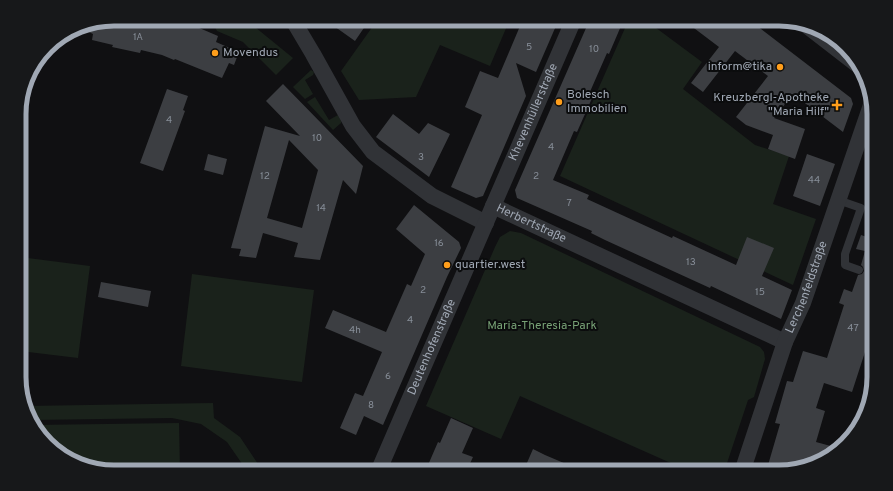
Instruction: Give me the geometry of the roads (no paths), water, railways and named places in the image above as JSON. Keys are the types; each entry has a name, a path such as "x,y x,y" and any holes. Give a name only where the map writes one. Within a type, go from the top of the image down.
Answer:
{"street":[{"name":"Herbertstraße","path":"296,26 352,126 373,152 432,196 486,223 493,206 786,342"},
{"name":"Khevenhüllerstraße","path":"493,206 571,26"},
{"path":"821,37 842,53"},
{"name":"Lerchenfeldstraße","path":"744,465 786,342 803,303 867,116"},
{"name":"Deutenhofenstraße","path":"381,465 486,223"}],"lane":[{"path":"838,200 861,208 845,254 846,265 859,270"}],"place":[{"name":"Movendus","path":"215,53"},
{"name":"inform@tika","path":"780,67"},
{"name":"Bolesch Immobilien","path":"559,102"},
{"name":"Kreuzbergl-Apotheke \"Maria Hilf\"","path":"837,105"},
{"name":"quartier.west","path":"447,265"}],"park label":[{"name":"Maria-Theresia-Park","path":"542,326"}]}
